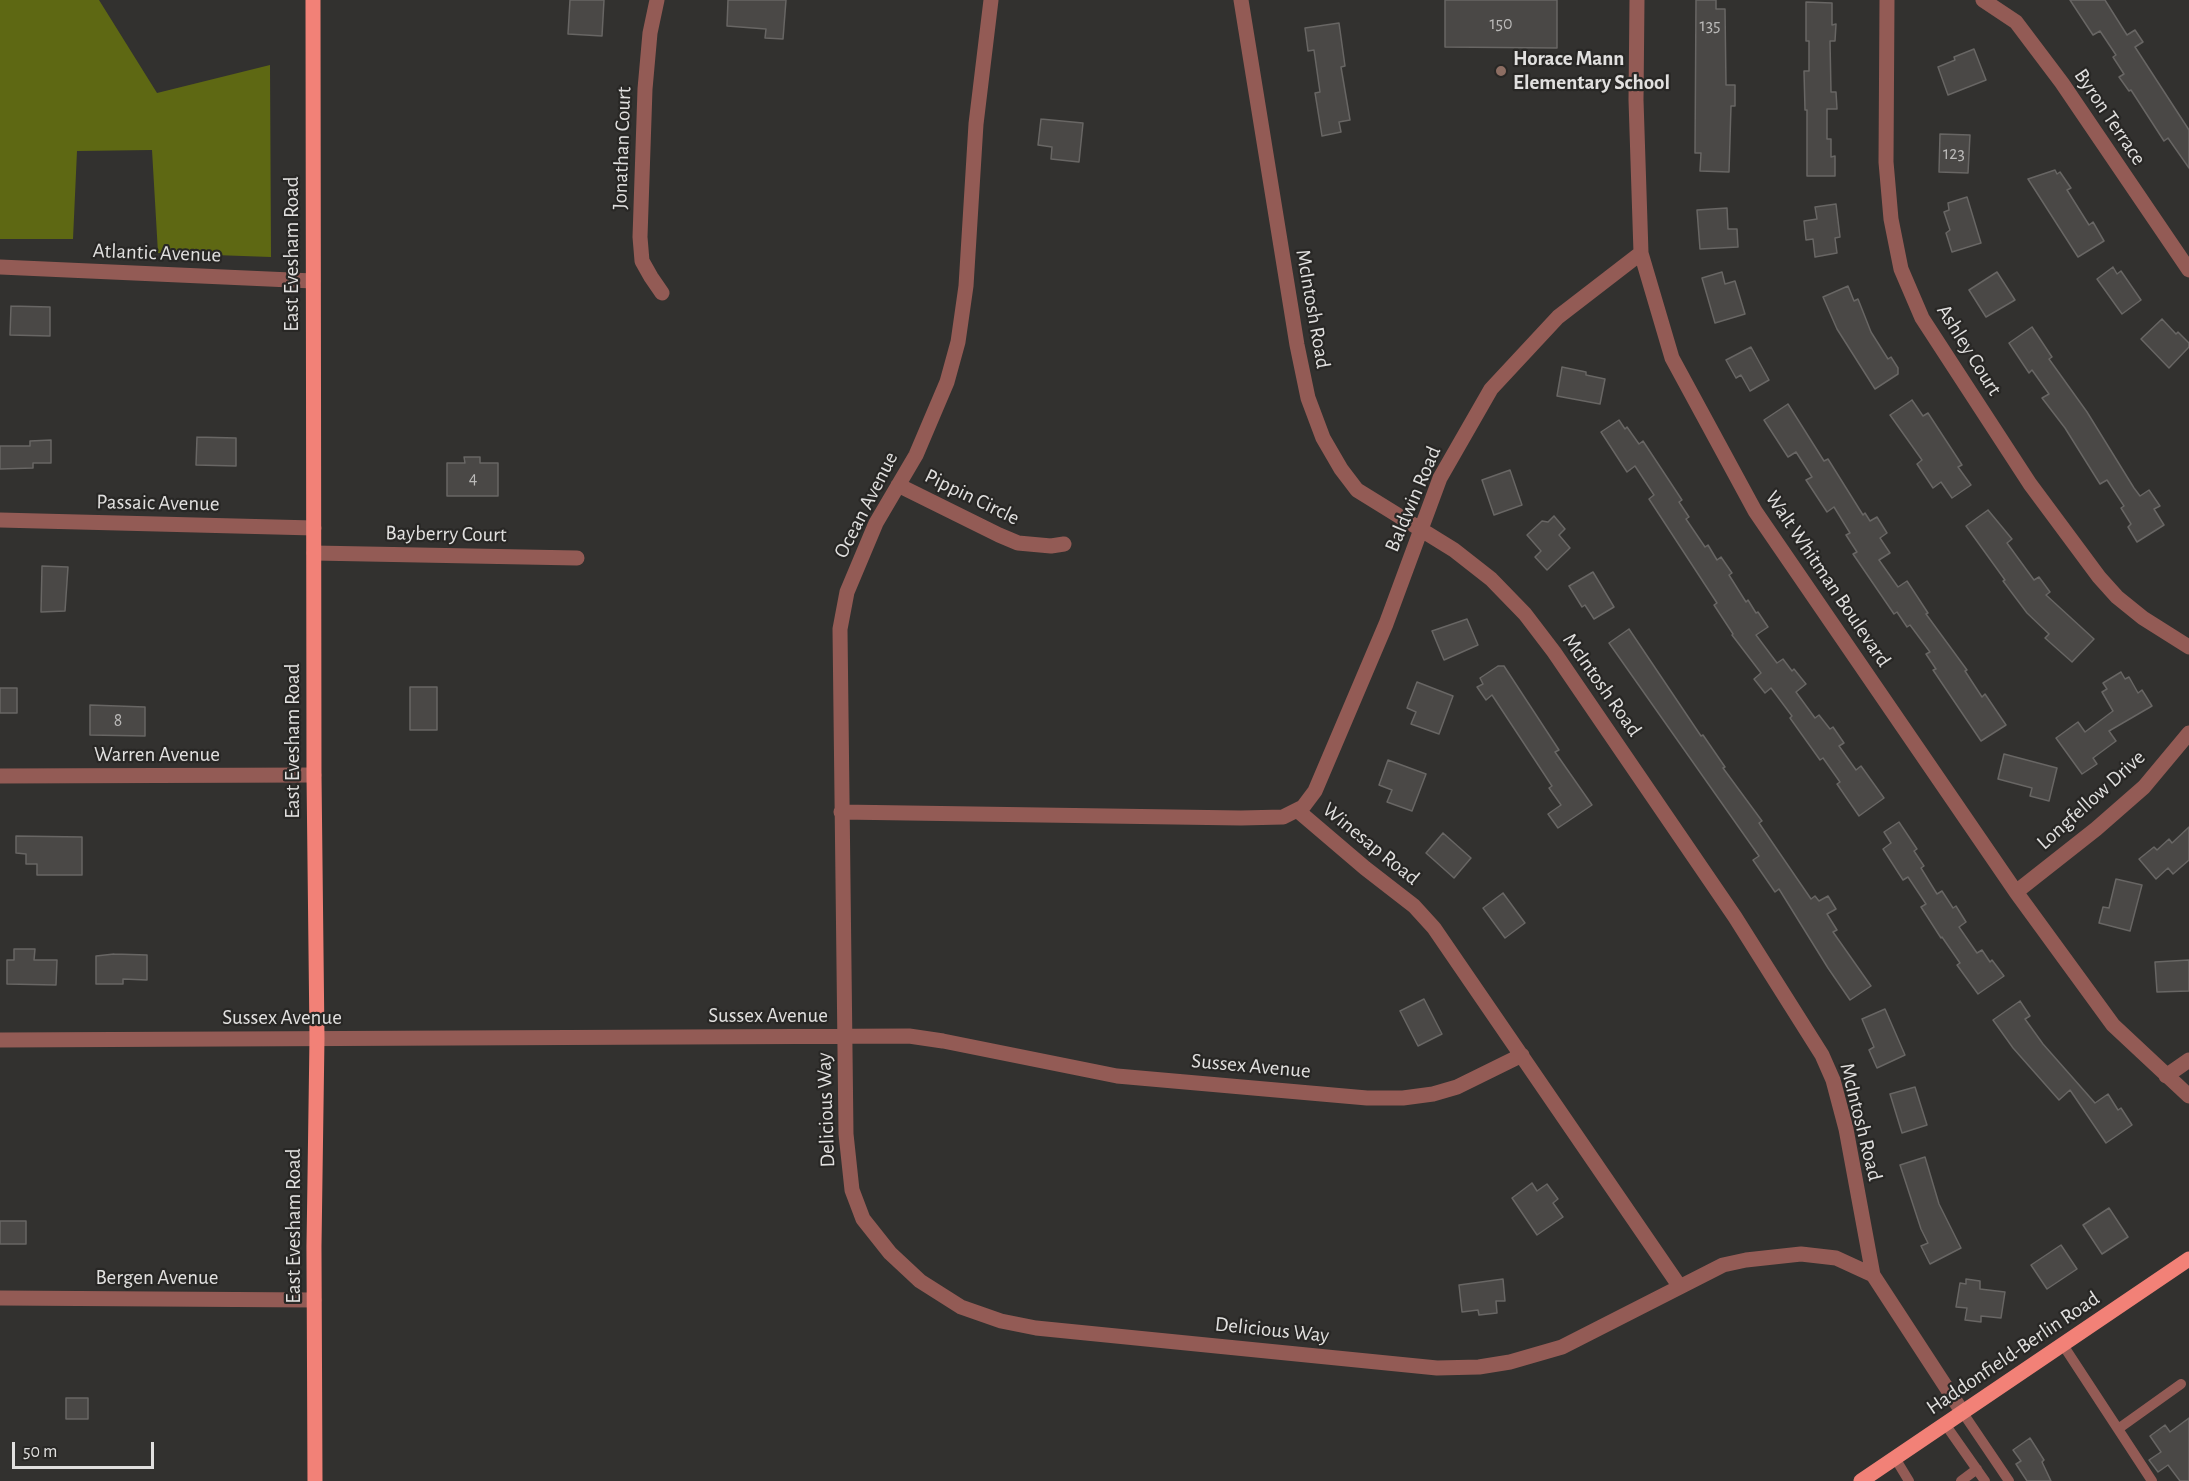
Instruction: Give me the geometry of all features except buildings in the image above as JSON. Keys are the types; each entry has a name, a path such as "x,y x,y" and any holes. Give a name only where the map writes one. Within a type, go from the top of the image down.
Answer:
{"main road":[{"name":"East Evesham Road","path":"313,0 315,1481"},
{"name":"Haddonfield-Berlin Road","path":"1861,1481 2187,1264"}],"street":[{"name":"Jonathan Court","path":"657,0 650,33 645,88 640,237 642,261 662,293"},
{"name":"Ocean Avenue","path":"844,1037 840,629 847,592 876,524 915,455 946,382 958,342 966,286 976,124 991,0"},
{"name":"McIntosh Road","path":"1241,0 1295,333 1308,398 1323,438 1341,469 1357,489 1454,549 1491,579 1525,614 1554,652 1735,917 1821,1055 1833,1080 1845,1129 1873,1275 1963,1413"},
{"name":"Walt Whitman Boulevard","path":"1637,0 1636,99 1641,253 1672,358 1755,511 2016,892 2113,1026 2189,1096"},
{"name":"Ashley Court","path":"1887,0 1886,162 1891,219 1901,269 1922,318 2030,484 2099,577 2117,597 2143,618 2189,647"},
{"name":"Byron Terrace","path":"1983,0 2016,22 2062,83 2189,270"},
{"name":"Baldwin Road","path":"1297,810 1303,807 1316,791 1386,624 1440,478 1491,388 1558,317 1641,253"},
{"name":"Atlantic Avenue","path":"0,267 313,281"},
{"name":"Pippin Circle","path":"898,485 1018,543 1051,546 1064,544"},
{"name":"Passaic Avenue","path":"0,520 314,528"},
{"name":"Bayberry Court","path":"314,553 578,558"},
{"name":"Longfellow Drive","path":"2016,892 2096,829 2144,787 2189,733"},
{"name":"Warren Avenue","path":"0,776 314,775"},
{"name":"Winesap Road","path":"841,812 1241,818 1283,817 1297,810 1434,928 1680,1287"},
{"name":"Sussex Avenue","path":"0,1040 909,1036 1117,1076 1366,1098 1403,1098 1433,1094 1457,1087 1522,1055"},
{"name":"Delicious Way","path":"844,1037 846,1134 852,1190 862,1219 891,1253 920,1281 962,1307 1000,1322 1036,1328 1437,1368 1479,1367 1510,1362 1562,1347 1723,1265 1801,1254 1836,1258 1873,1275"},
{"path":"2166,1076 2189,1060"},
{"name":"Bergen Avenue","path":"0,1298 314,1300"}],"lane":[{"path":"2063,1345 2152,1481"},
{"path":"2118,1429 2181,1384"},
{"path":"1963,1413 2009,1481"},
{"path":"1945,1424 1986,1481"},
{"path":"1895,1458 1910,1481"},
{"path":"1961,1481 1977,1469"}],"green space":[{"path":"0,0 99,0 157,93 270,65 271,257 158,253 152,150 77,151 73,239 0,239"}],"place":[{"name":"Horace Mann Elementary School","path":"1501,71"}]}
